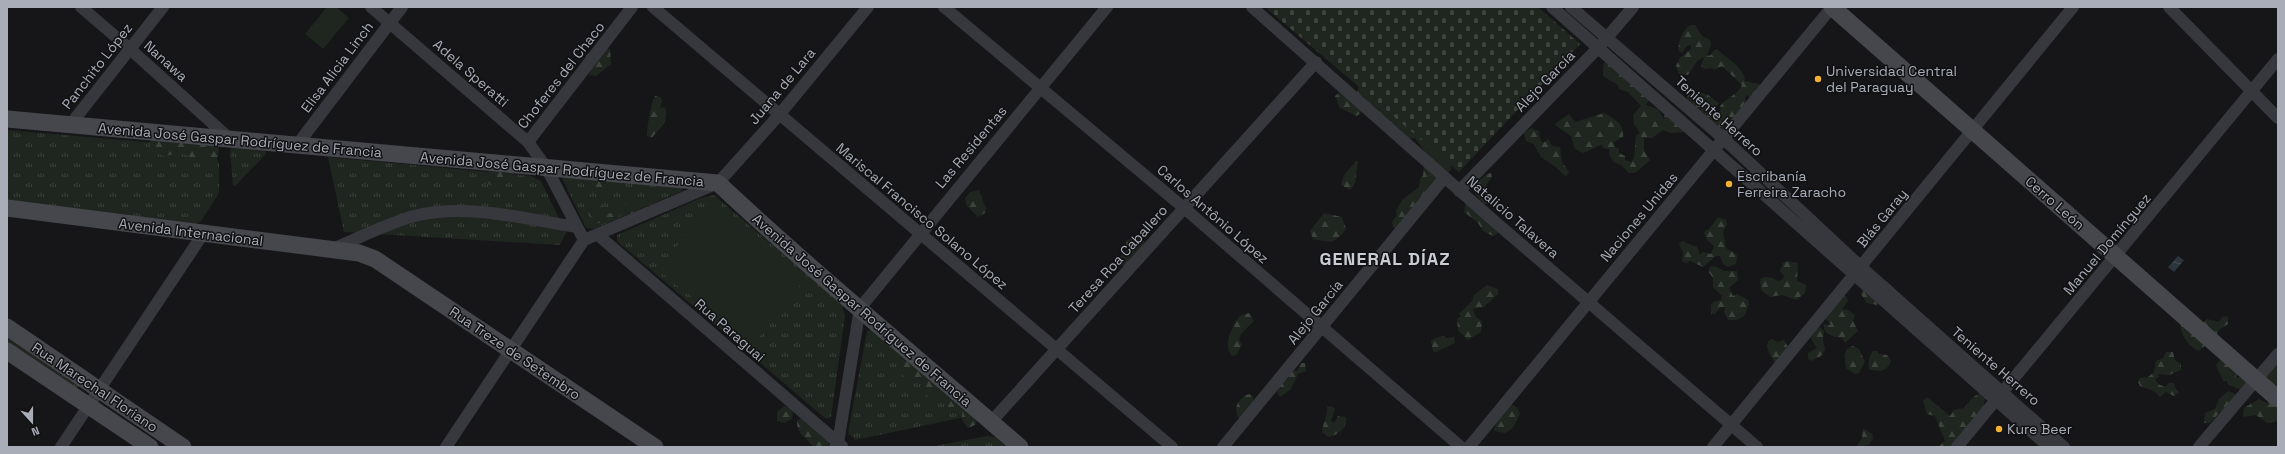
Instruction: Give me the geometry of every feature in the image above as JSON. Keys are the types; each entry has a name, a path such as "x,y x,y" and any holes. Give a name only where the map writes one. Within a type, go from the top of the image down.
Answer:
{"main road":[{"name":"Cerro León","path":"1832,7 2278,399"},
{"name":"Avenida José Gaspar Rodríguez de Francia","path":"7,119 718,183 792,253 860,308 1020,447"},
{"name":"Avenida Internacional","path":"7,208 203,234 332,249 359,253 374,259"},
{"name":"Rua Treze de Setembro","path":"374,259 655,447"},
{"name":"Rua Marechal Floriano","path":"7,327 100,390 175,445"},
{"name":"Rua Marechal Floriano","path":"7,350 150,447"}],"street":[{"name":"Nanawa","path":"80,7 130,49 230,139"},
{"name":"Panchito López","path":"70,125 162,7"},
{"name":"Adela Speratti","path":"371,7 528,142 546,167 584,240"},
{"name":"Elisa Alicia Linch","path":"296,145 402,7"},
{"name":"Choferes del Chaco","path":"528,142 632,7"},
{"name":"Mariscal Francisco Solano López","path":"653,7 1172,447"},
{"name":"Juana de Lara","path":"718,183 779,115 868,7"},
{"name":"Carlos Antônio López","path":"944,7 1184,208 1461,447"},
{"name":"Las Residentas","path":"860,308 919,234 1108,7"},
{"name":"Natalicio Talavera","path":"1252,7 1316,62 1444,178 1757,447"},
{"name":"Teniente Herrero","path":"1552,7 1657,82 1724,139 1792,211"},
{"name":"Teniente Herrero","path":"1571,7 1649,92 1715,149 1792,211 2000,396 2064,447"},
{"name":"Alejo García","path":"1459,191 1603,42 1633,7"},
{"name":"Naciones Unidas","path":"1469,447 1832,7"},
{"name":"Blás Garay","path":"1713,447 2073,7"},
{"path":"2169,7 2278,118"},
{"name":"Manuel Domínguez","path":"1957,447 2116,257 2278,59"},
{"name":"Teresa Roa Caballero","path":"991,422 1316,62"},
{"name":"Teniente Herrero","path":"1649,92 1657,82"},
{"name":"Alejo García","path":"1223,447 1444,178"},
{"path":"446,447 584,240 718,183"},
{"path":"332,249 415,216 446,213 472,212 577,227"},
{"path":"61,447 203,234"},
{"name":"Rua Paraguai","path":"598,235 839,446"},
{"path":"839,446 860,308"},
{"path":"2199,447 2278,354"},
{"name":"Teniente Herrero","path":"2000,396 2049,447"}],"green space":[{"path":"327,7 336,7 349,18 323,49 305,34"},
{"path":"1265,7 1538,7 1580,44 1459,172"},
{"path":"1691,25 1695,25 1702,36 1710,40 1711,44 1707,56 1711,55 1713,51 1717,49 1739,68 1745,81 1759,84 1762,88 1750,98 1747,95 1745,98 1748,106 1733,120 1725,118 1723,130 1702,117 1699,109 1691,109 1686,103 1688,95 1693,94 1696,98 1700,97 1700,92 1708,95 1719,103 1714,111 1718,113 1721,110 1720,106 1739,91 1742,85 1722,66 1715,70 1712,68 1704,69 1701,66 1704,57 1697,61 1688,75 1679,74 1676,66 1680,58 1691,49 1691,45 1687,46 1682,53 1679,51 1680,40 1685,29"},
{"path":"594,47 610,49 611,64 596,76 590,75 586,56"},
{"path":"1606,59 1650,99 1646,105 1658,109 1664,120 1665,112 1676,109 1682,113 1684,119 1684,132 1671,133 1663,130 1652,138 1644,138 1644,151 1650,160 1635,173 1629,173 1621,165 1613,162 1609,154 1610,149 1605,149 1601,145 1583,153 1575,149 1571,136 1555,125 1569,114 1575,122 1604,113 1616,120 1621,125 1623,137 1614,142 1615,147 1619,149 1619,153 1625,156 1625,160 1631,162 1634,158 1636,136 1640,133 1634,123 1633,115 1641,106 1628,92 1619,89 1618,85 1603,76 1603,67"},
{"path":"1359,86 1452,162 1451,170 1440,178 1395,230 1392,222 1397,215 1396,211 1402,200 1419,187 1420,178 1423,176 1425,152 1415,138 1406,139 1363,110 1357,116 1340,108 1335,96 1344,89 1356,94"},
{"path":"655,96 661,97 662,102 660,108 665,107 666,117 663,124 652,138 647,136 647,132 648,121"},
{"path":"1531,128 1539,131 1541,142 1545,142 1548,139 1552,146 1560,147 1562,162 1569,172 1566,177 1556,167 1541,157 1534,144 1526,141 1524,133"},
{"path":"7,130 205,147 214,152 219,163 219,193 201,221 195,224 7,200"},
{"path":"150,137 216,138 219,147 218,157 205,160 193,158 181,153 165,156 151,152"},
{"path":"232,148 265,151 266,154 235,186 233,185 230,150"},
{"path":"328,157 531,176 541,181 566,233 560,245 344,232"},
{"path":"1356,161 1358,161 1355,183 1350,190 1341,185 1344,175"},
{"path":"493,166 509,166 514,174 503,187 491,185 486,180 485,176"},
{"path":"1491,173 1492,177 1486,185 1486,190 1491,202 1484,205 1476,195 1477,182 1487,174"},
{"path":"564,176 682,188 682,191 594,229 586,228 562,178"},
{"path":"602,180 609,181 612,188 608,194 597,193 593,187 594,182"},
{"path":"979,190 986,209 985,213 978,217 967,206 965,198 970,192"},
{"path":"714,195 842,305 845,316 831,417 826,419 617,241 617,235 701,198"},
{"path":"633,199 638,201 640,211 630,214 625,207 628,201"},
{"path":"1466,201 1498,226 1498,233 1493,236 1483,231 1478,223 1464,212"},
{"path":"601,206 604,208 606,214 618,212 620,215 616,220 604,221 594,225 588,213"},
{"path":"709,206 804,280 753,345 658,270"},
{"path":"1324,213 1342,217 1346,229 1335,240 1328,242 1313,239 1310,231"},
{"path":"1718,217 1726,220 1727,224 1723,232 1726,248 1737,255 1736,264 1728,267 1723,264 1720,256 1716,256 1703,267 1690,261 1686,263 1682,261 1683,252 1679,244 1682,241 1697,247 1700,255 1703,252 1711,254 1714,246 1707,240 1704,232 1710,228"},
{"path":"1137,235 1144,241 1143,251 1128,266 1122,266 1117,259 1127,250 1126,241"},
{"path":"1787,261 1798,263 1797,281 1806,285 1805,293 1796,300 1782,295 1770,297 1761,290 1760,279 1764,277 1773,278 1778,281 1782,280 1784,276 1780,271 1783,263"},
{"path":"1714,266 1725,271 1737,271 1738,280 1729,288 1733,296 1737,294 1748,300 1749,304 1744,316 1737,320 1728,320 1724,312 1725,307 1721,307 1715,314 1711,314 1711,305 1713,302 1721,300 1722,296 1713,287 1713,278 1708,271 1710,267"},
{"path":"1887,281 1895,289 1879,301 1877,305 1867,303 1861,294 1863,287"},
{"path":"1487,285 1498,289 1498,294 1484,307 1473,309 1476,317 1482,321 1481,332 1468,340 1458,330 1457,319 1461,316 1459,314 1472,301 1474,295"},
{"path":"1843,296 1847,297 1848,301 1842,309 1848,310 1855,315 1853,321 1858,331 1845,343 1842,338 1832,336 1827,333 1824,327 1824,324 1831,325 1824,317"},
{"path":"1249,313 1254,321 1241,334 1239,340 1242,345 1236,355 1232,356 1228,347 1229,336 1239,316"},
{"path":"2224,316 2228,317 2228,324 2219,330 2216,336 2199,351 2192,347 2183,336 2181,324 2202,324 2207,319 2218,322"},
{"path":"1818,326 1824,331 1823,340 1825,350 1821,356 1811,361 1808,359 1808,353 1817,348 1810,337"},
{"path":"872,330 966,413 965,417 855,440 848,433 867,331"},
{"path":"7,335 79,386 75,388 7,343"},
{"path":"1442,336 1448,338 1454,337 1455,343 1436,352 1433,351 1431,340"},
{"path":"1772,339 1778,342 1784,340 1788,347 1775,363 1769,353 1768,348 1768,341"},
{"path":"1853,346 1859,349 1865,362 1859,373 1855,374 1846,368 1845,358 1847,349"},
{"path":"2278,349 2278,421 2267,423 2256,415 2243,417 2244,408 2259,399 2267,403 2270,400 2263,382"},
{"path":"1873,351 1877,351 1879,354 1887,355 1891,360 1889,366 1882,371 1870,370 1869,360"},
{"path":"2166,352 2173,352 2175,360 2181,364 2181,370 2169,375 2158,374 2159,377 2155,379 2158,384 2165,387 2169,383 2174,383 2175,388 2179,392 2174,396 2166,392 2160,397 2154,391 2140,386 2138,382 2140,378 2148,377 2154,372 2156,361 2163,358"},
{"path":"908,355 977,421 975,425 968,428 962,420 962,411 958,409 950,412 945,405 943,392 938,391 935,398 930,398 923,392 921,384 913,382 902,375 897,364"},
{"path":"2220,360 2237,372 2236,377 2242,377 2247,382 2241,390 2229,385 2227,381 2223,381 2216,365"},
{"path":"1301,363 1305,363 1306,371 1298,374 1291,389 1280,397 1276,390 1293,371 1298,370"},
{"path":"2228,391 2234,393 2237,399 2225,412 2221,411 2210,423 2204,423 2205,413 2215,409 2219,399"},
{"path":"1981,392 1986,397 1979,416 1962,447 1938,447 1945,441 1935,416 1927,414 1923,401 1927,397 1950,416 1954,410 1964,408 1972,398"},
{"path":"1249,394 1253,396 1254,402 1244,418 1239,418 1236,407 1242,398"},
{"path":"1512,405 1518,408 1520,414 1513,428 1505,433 1494,431 1496,423 1502,412"},
{"path":"784,406 793,409 792,419 784,423 777,421 777,412"},
{"path":"1331,406 1335,409 1331,421 1334,423 1338,416 1346,417 1346,421 1344,427 1339,433 1328,437 1322,432 1327,414 1327,407"},
{"path":"802,417 830,441 827,447 813,447 800,433 797,426 797,421"},
{"path":"1863,428 1872,434 1873,438 1869,445 1856,447 1862,438"},
{"path":"987,436 995,437 1006,447 930,447"}],"water":[{"path":"2178,256 2184,260 2174,272 2168,267"}],"place":[{"name":"Universidad Central del Paraguay","path":"1818,79"},
{"name":"Escribanía Ferreira Zaracho","path":"1729,184"},
{"name":"Kure Beer","path":"1999,429"}],"district":[{"name":"GENERAL DÍAZ","path":"1385,258"}]}
